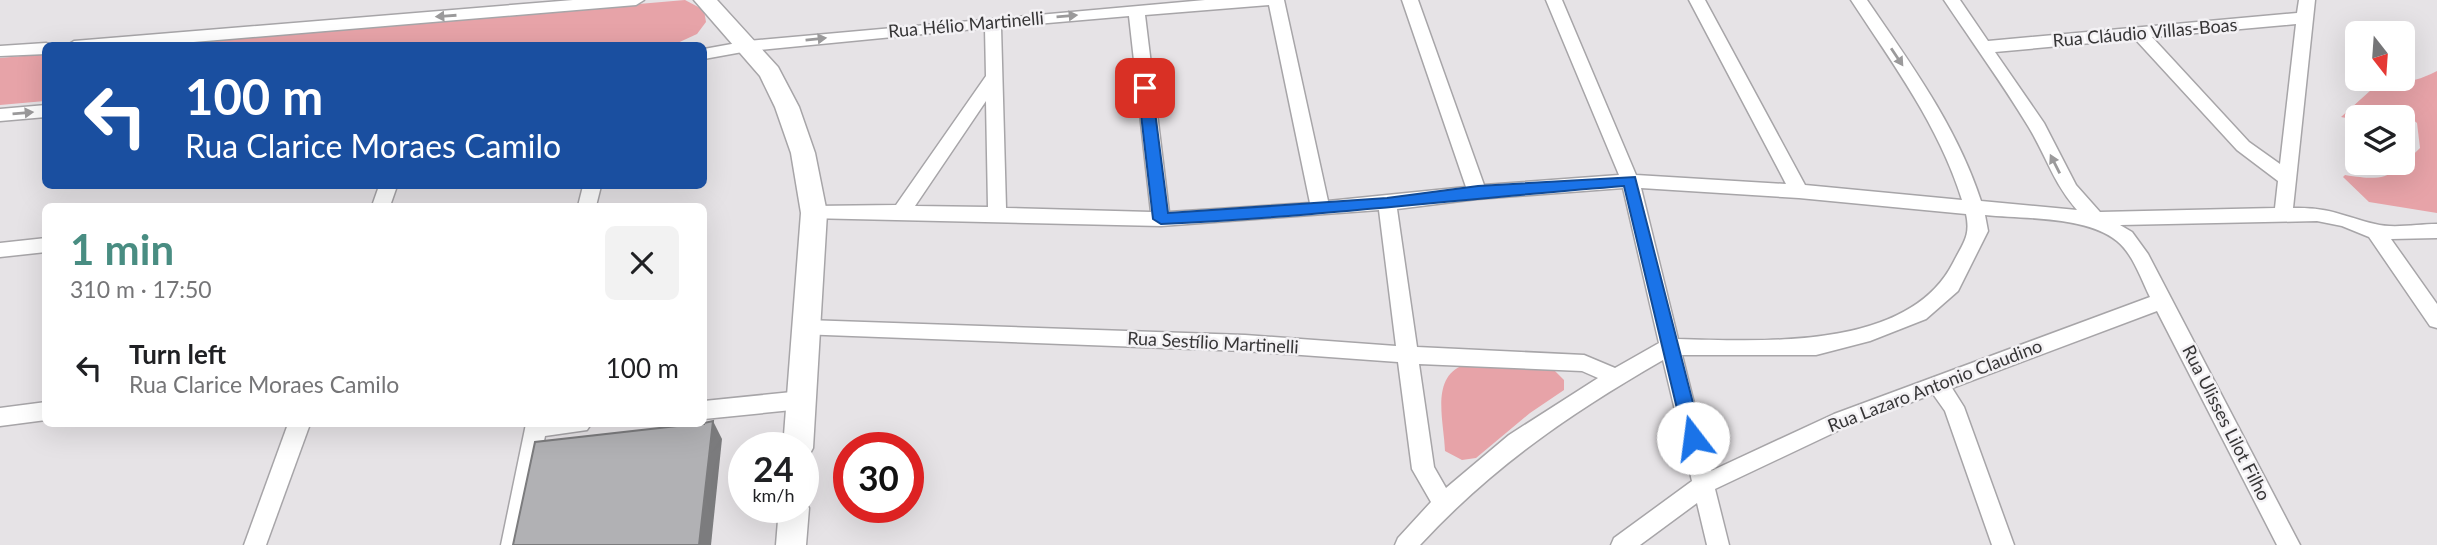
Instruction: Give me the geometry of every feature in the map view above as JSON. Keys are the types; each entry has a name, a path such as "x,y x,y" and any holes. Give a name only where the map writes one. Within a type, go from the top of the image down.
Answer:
{"main road":[{"path":"705,0 770,72 787,107 803,153 814,213 799,432"},
{"path":"791,545 793,523"}],"street":[{"path":"115,42 470,7 636,0"},
{"name":"Rua Hélio Martinelli","path":"748,46 993,22 1269,0"},
{"path":"1276,0 1320,208"},
{"path":"1410,0 1478,191"},
{"path":"1554,0 1630,181 1718,545"},
{"path":"1697,0 1799,191"},
{"path":"1406,545 1444,504 1517,442 1616,377 1669,347 1815,347 1870,333 1919,314 1951,286 1979,231 1974,207 1962,170 1922,93 1859,0"},
{"path":"1952,0 2038,127 2070,190 2095,219 2126,237 2141,258 2162,301"},
{"path":"2283,216 2306,9"},
{"name":"Rua Cláudio Villas-Boas","path":"1985,47 2140,34 2306,9"},
{"path":"1136,10 1161,219"},
{"path":"993,22 997,215"},
{"path":"2140,34 2243,146 2288,180"},
{"path":"707,53 748,46"},
{"path":"0,51 42,48"},
{"path":"901,212 995,75"},
{"path":"0,115 42,111"},
{"path":"814,213 901,212 1161,219 1387,203 1478,191 1630,181 1799,191 2095,219 2317,214 2345,220 2376,232 2437,231"},
{"path":"1387,203 1423,469 1444,504"},
{"path":"2376,232 2437,320"},
{"path":"0,250 42,245"},
{"name":"Rua Lazaro Antonio Claudino","path":"1622,545 1705,484 1841,420 2011,355 2148,309 2162,301"},
{"name":"Rua Ulisses Lilot Filho","path":"2162,301 2289,545"},
{"name":"Rua Sestílio Martinelli","path":"806,328 1245,343 1409,355 1584,363 1616,377"},
{"path":"1938,385 1954,407 2003,545"},
{"path":"707,410 802,400"},
{"path":"0,417 42,412"},
{"path":"255,545 298,427"},
{"path":"512,545 536,427"}],"shaded area":[{"path":"685,0 704,10 706,22 697,34 680,42 196,42"},
{"path":"42,54 42,101 0,105 0,58"},
{"path":"2437,71 2437,213 2369,202 2343,177 2415,175 2415,152 2420,148 2415,105 2354,105 2370,91 2415,91 2415,80"},
{"path":"1464,365 1552,368 1564,380 1564,390 1530,413 1476,458 1462,460 1445,451 1441,401 1447,379 1453,371"}],"building":[{"path":"713,421 699,545 513,545 535,442 668,427 707,427 707,422"}],"route":[{"path":"1145,88 1161,219 1246,215 1387,203 1478,191 1630,181 1693,438"}]}
